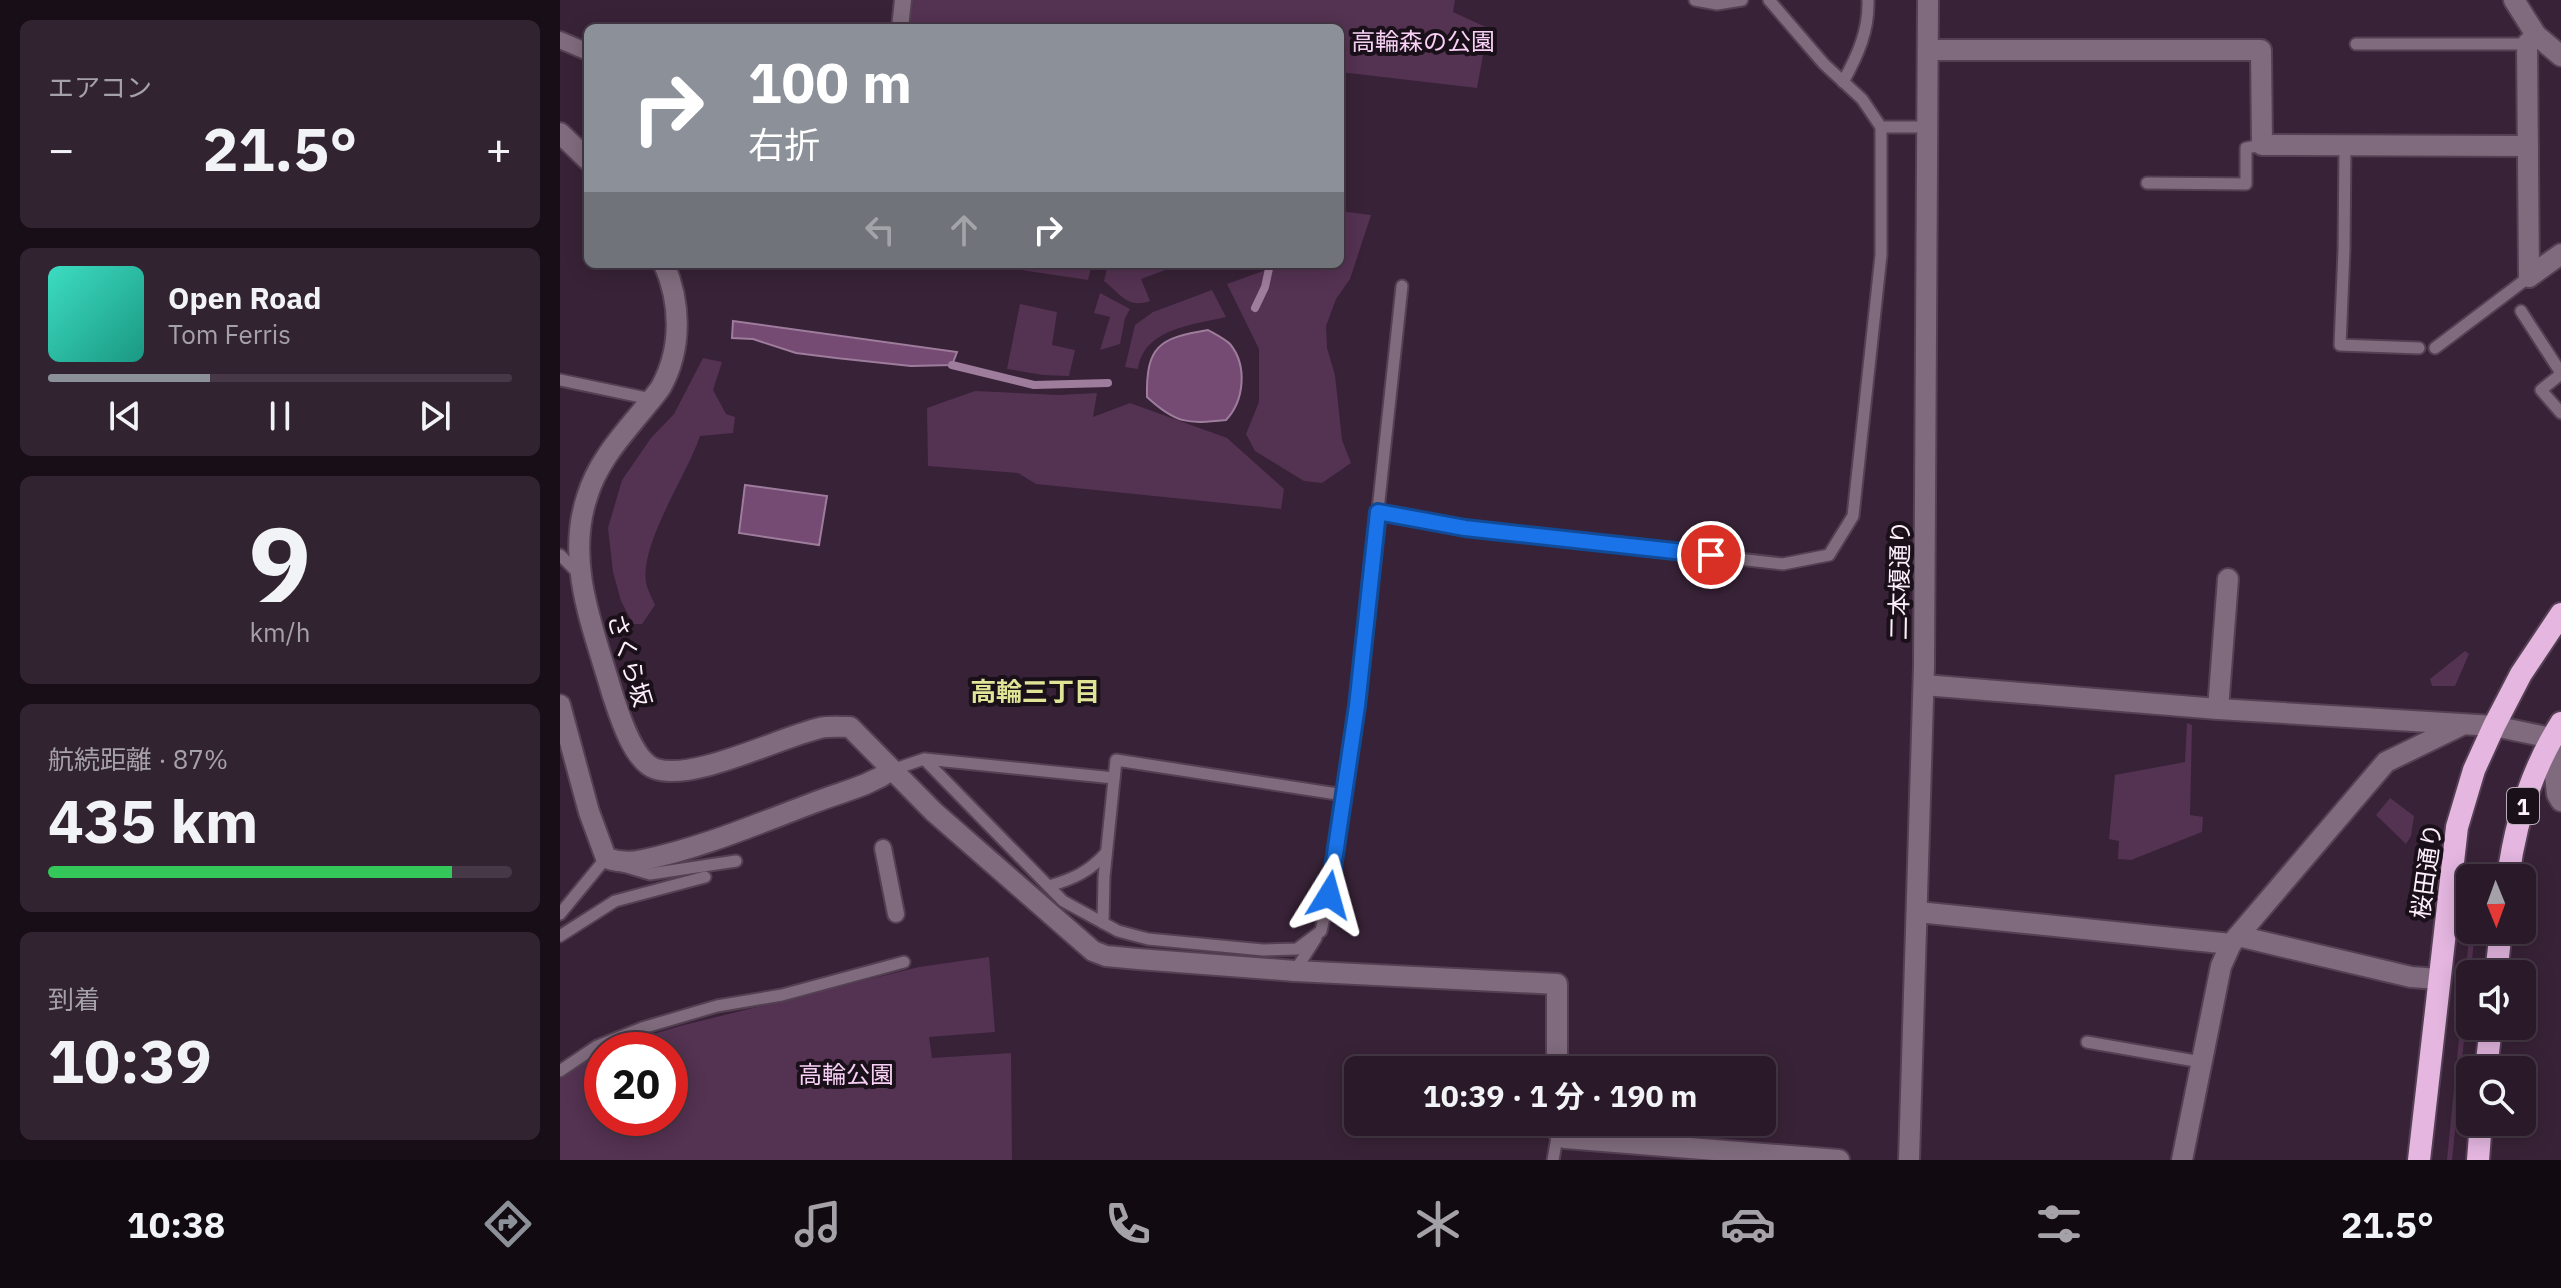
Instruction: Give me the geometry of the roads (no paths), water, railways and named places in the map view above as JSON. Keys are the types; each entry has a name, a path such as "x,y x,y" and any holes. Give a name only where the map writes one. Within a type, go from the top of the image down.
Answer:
{"highway":[{"name":"桜田通り","path":"2419,1160 2457,827 2474,770 2494,726 2521,674 2561,614"},
{"name":"1","path":"2510,864 2529,787 2558,734"},
{"path":"2478,1160 2480,1136"}],"street":[{"path":"900,24 903,0"},
{"name":"二本榎通り","path":"1909,1160 1924,685 1928,0"},
{"path":"2514,0 2532,40 2528,146 2529,277"},
{"path":"560,40 584,50"},
{"path":"2532,40 2561,56"},
{"path":"1928,50 2261,50 2262,145 2528,146"},
{"path":"560,133 584,156"},
{"path":"2529,277 2561,254"},
{"name":"さくら坂","path":"666,268 677,316 675,352 661,388 596,472 586,499 579,541 588,614 619,716 632,743 653,769 686,771 824,727 850,727 934,812 1093,951 1106,956 1295,971 1557,984 1557,1056"},
{"path":"2218,709 2228,579"},
{"path":"1924,685 2218,709 2494,726 2558,734 2557,794 2561,801"},
{"path":"560,705 589,812 612,860 640,861 743,829 860,788 892,770"},
{"path":"2182,1160 2221,966 2234,940 2386,762 2462,725"},
{"path":"883,848 896,914"},
{"path":"1918,912 2234,940 2411,977 2439,979"},
{"path":"1564,1136 1839,1160"}],"lane":[{"path":"1695,0 1717,4 1742,0"},
{"path":"1378,512 1465,528 1783,564 1829,555 1853,516 1881,255 1881,127 1862,99 1824,64 1769,0"},
{"path":"1843,82 1869,23 1868,0"},
{"path":"2356,44 2532,40"},
{"path":"1881,127 1928,127"},
{"path":"2147,183 2246,184 2246,148 2262,145"},
{"path":"2345,145 2340,345 2419,348"},
{"path":"2435,348 2529,277"},
{"path":"1295,971 1321,931 1329,895 1357,706 1402,286"},
{"path":"2521,311 2561,373 2541,390 2561,413"},
{"path":"560,380 651,399"},
{"path":"560,555 581,575"},
{"path":"892,770 924,759 1114,778"},
{"path":"924,759 1063,901 1118,931 1148,939 1263,950 1297,949 1321,931"},
{"path":"1103,923 1116,760 1344,795"},
{"path":"1049,886 1090,870 1107,852"},
{"path":"560,914 612,860 627,869 650,874 736,861"},
{"path":"560,936 615,901 705,877"},
{"path":"560,1071 597,1046 642,1028 717,1006 782,995 904,962"},
{"path":"2087,1042 2201,1062"},
{"path":"1553,1160 1556,1136"}],"waterway":[{"path":"1255,308 1265,287 1269,268"},
{"path":"952,365 1034,385 1108,383"}],"district":[{"name":"高輪三丁目","path":"1035,691"}],"park label":[{"name":"高輪森の公園","path":"1423,41"},
{"name":"高輪公園","path":"846,1074"}]}
